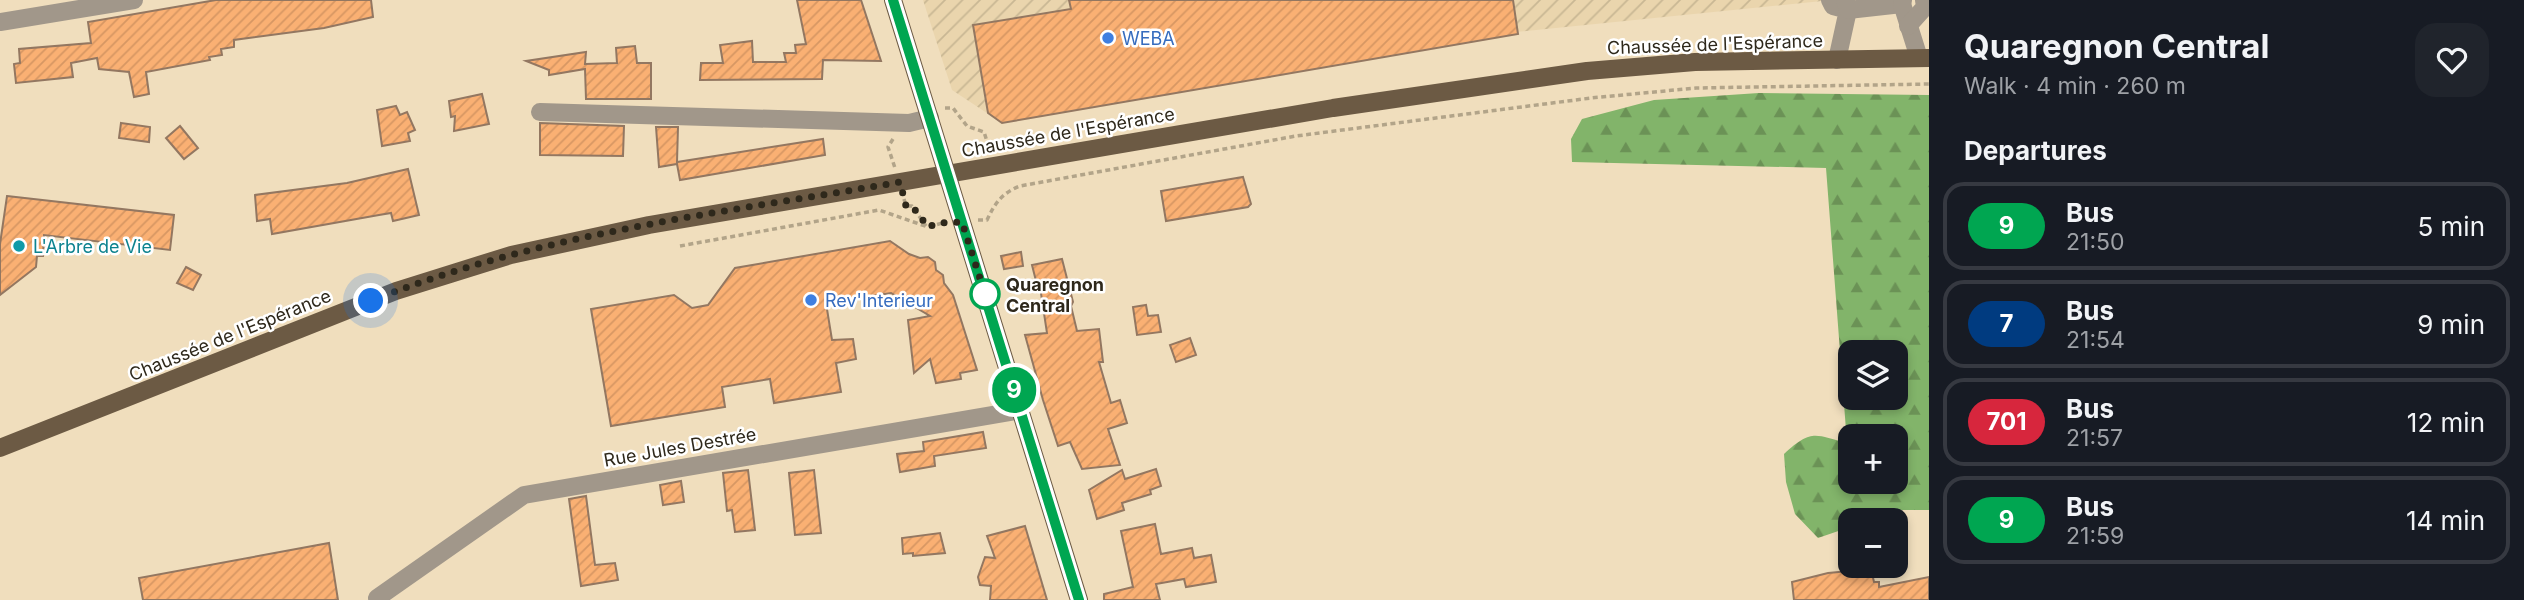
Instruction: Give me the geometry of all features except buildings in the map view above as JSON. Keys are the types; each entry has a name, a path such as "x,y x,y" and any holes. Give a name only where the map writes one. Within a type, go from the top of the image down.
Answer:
{"main road":[{"path":"893,0 1079,600"},
{"name":"Chaussée de l'Espérance","path":"0,449 396,291 511,255 649,225 1333,108 1587,71 1695,62 1924,58"}],"street":[{"path":"0,22 92,3 134,0"},
{"path":"1830,0 1833,6 1902,2 1908,26 1924,58"},
{"path":"1908,26 1925,7 1924,0"},
{"path":"1837,60 1846,5"},
{"path":"540,112 902,122 929,113"},
{"name":"Rue Jules Destrée","path":"377,598 524,495 1021,410"}],"path":[{"path":"680,246 880,210 928,227 938,223 987,220 994,204 1006,192 1020,186 1296,136 1696,88 1929,84"},
{"path":"929,113 953,108 967,126 984,132 1006,192"},
{"path":"902,122 888,148 906,206 912,206 928,227"}],"shaded area":[{"path":"923,0 1832,0 1516,32 1002,123 952,90"}],"green space":[{"path":"1759,93 1929,95 1929,510 1838,508 1838,531 1818,538 1795,514 1786,482 1784,454 1808,437 1820,436 1838,441 1838,494 1908,494 1908,424 1846,424 1844,410 1908,410 1908,340 1839,340 1826,168 1572,162 1571,139 1582,119 1654,100"}],"bus line":[{"name":"9","path":"893,0 1079,600"}],"place":[{"name":"WEBA","path":"1108,38"},
{"name":"L'Arbre de Vie","path":"19,246"},
{"name":"Quaregnon Central","path":"985,294"},
{"name":"Rev'Interieur","path":"811,300"}],"route":[{"path":"371,301 456,271 567,242 649,225 900,182 906,206 912,206 928,227 938,223 962,222 985,294"}]}
